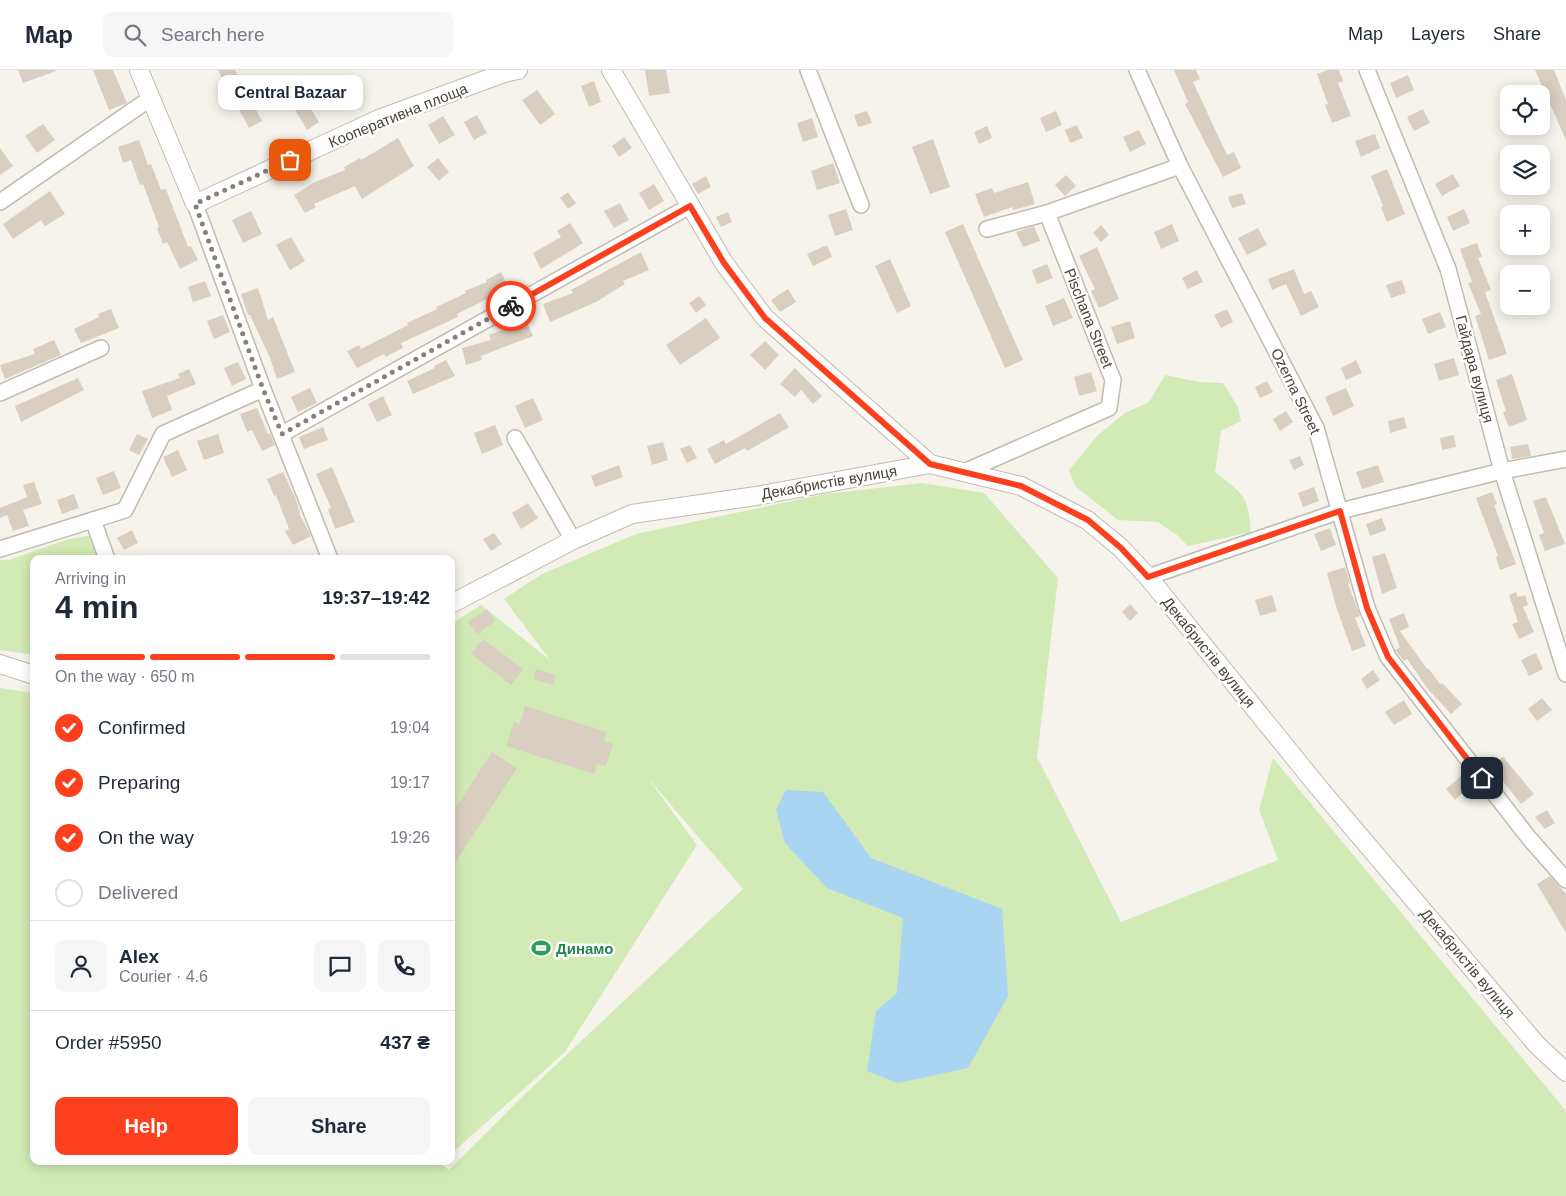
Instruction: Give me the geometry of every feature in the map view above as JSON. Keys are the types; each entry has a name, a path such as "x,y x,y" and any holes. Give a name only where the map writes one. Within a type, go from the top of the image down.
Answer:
{"street":[{"path":"138,70 195,204 263,389 328,555"},
{"name":"Кооперативна площа","path":"195,204 379,119 504,73 518,70"},
{"path":"611,70 724,263 765,318 930,464"},
{"path":"808,70 861,205"},
{"name":"Ozerna Street","path":"1137,70 1180,166 1316,428 1367,608 1388,657 1529,838 1566,880"},
{"name":"Гайдара вулиця","path":"1367,70 1448,269 1502,471 1566,674"},
{"path":"0,202 151,98"},
{"path":"986,229 1047,213 1180,166"},
{"path":"282,434 690,206"},
{"name":"Pischana Street","path":"964,472 1110,408 1114,380 1047,213"},
{"path":"0,393 101,348"},
{"path":"0,549 125,510 163,434 263,389"},
{"path":"515,438 573,540"},
{"path":"1148,577 1340,511 1502,471 1566,459"},
{"name":"Декабристів вулиця","path":"455,602 573,540 632,514 756,496 930,464 1021,486 1088,520 1121,548 1148,577 1332,803 1537,1045 1566,1072"},
{"path":"93,520 106,555"},
{"path":"0,664 30,674"}],"green space":[{"path":"1165,375 1199,382 1223,383 1238,407 1241,421 1221,431 1215,472 1232,485 1246,502 1251,532 1188,546 1177,535 1158,522 1118,520 1075,486 1069,470 1097,436 1125,413 1149,402"},
{"path":"922,483 984,493 1058,578 1037,757 1121,922 1278,860 1259,810 1273,758 1566,1111 1566,1196 0,1196 0,688 30,692 30,1165 443,1165 449,1170 526,1093 743,889 647,777 697,845 565,1052 455,1150 455,621 481,605 550,660 504,599 542,574 636,534 825,494"},
{"path":"92,535 98,555 30,555 30,654 0,650 0,560 9,560 65,540"}],"water":[{"path":"786,790 823,792 871,858 1002,909 1008,996 968,1068 898,1083 867,1071 876,1011 897,993 903,918 827,888 785,843 776,810"}],"building":[{"path":"18,70 56,70 56,71 23,83"},
{"path":"93,70 113,70 127,103 109,110"},
{"path":"218,70 235,70 262,121 249,128"},
{"path":"645,70 666,70 670,93 649,96"},
{"path":"1174,70 1196,70 1200,79 1193,82 1227,155 1234,152 1241,168 1223,177 1185,104 1188,102"},
{"path":"1328,70 1339,70 1343,81 1338,83 1351,116 1332,123 1325,105 1328,104 1317,74"},
{"path":"1535,70 1554,70 1566,100 1566,140 1550,104 1550,85 1542,85"},
{"path":"1408,75 1414,90 1396,98 1390,83"},
{"path":"594,81 601,102 589,107 581,86"},
{"path":"537,90 555,114 540,125 522,100"},
{"path":"307,103 319,122 307,130 295,110"},
{"path":"1423,109 1430,123 1414,131 1407,117"},
{"path":"867,111 872,123 858,127 854,115"},
{"path":"1056,111 1062,125 1046,132 1040,118"},
{"path":"477,115 487,133 474,140 464,122"},
{"path":"443,116 455,135 439,144 428,125"},
{"path":"812,118 818,137 803,142 797,123"},
{"path":"43,124 55,140 37,153 25,136"},
{"path":"1077,125 1083,138 1070,143 1065,130"},
{"path":"987,126 992,138 979,144 974,132"},
{"path":"1139,130 1146,144 1130,152 1123,137"},
{"path":"1375,134 1380,148 1361,157 1355,141"},
{"path":"624,137 632,148 619,157 612,146"},
{"path":"398,138 414,166 362,199 355,186 314,204 316,207 305,213 294,195 315,182 345,170 344,167 360,158 361,160"},
{"path":"933,139 950,187 930,194 912,147"},
{"path":"139,140 148,165 151,164 161,190 166,189 188,247 191,246 198,260 180,269 167,242 163,244 157,228 159,227 143,184 140,185 131,160 123,163 118,147"},
{"path":"0,148 13,166 0,175"},
{"path":"438,158 449,172 439,181 427,167"},
{"path":"833,163 840,183 817,190 811,171"},
{"path":"1387,169 1405,214 1387,222 1371,176"},
{"path":"1453,174 1460,186 1442,196 1435,184"},
{"path":"1066,175 1076,186 1065,196 1055,185"},
{"path":"706,176 711,187 698,194 692,184"},
{"path":"1028,182 1035,204 1013,210 1012,207 984,217 975,194 992,188 994,193"},
{"path":"654,184 664,201 649,210 639,193"},
{"path":"50,191 65,214 45,226 41,220 13,239 3,224"},
{"path":"568,192 576,203 568,209 560,198"},
{"path":"1242,193 1246,204 1232,208 1228,197"},
{"path":"620,203 629,220 614,228 604,211"},
{"path":"846,209 853,230 835,236 828,215"},
{"path":"1464,209 1470,223 1453,231 1447,217"},
{"path":"251,211 262,234 243,243 232,220"},
{"path":"728,212 732,222 721,227 716,217"},
{"path":"570,223 583,243 541,269 533,253 561,237 557,231"},
{"path":"963,224 1023,360 1005,368 945,232"},
{"path":"1172,224 1179,241 1161,249 1154,232"},
{"path":"1101,225 1109,235 1101,242 1093,233"},
{"path":"1034,226 1040,241 1023,247 1016,232"},
{"path":"1258,228 1267,245 1247,255 1238,238"},
{"path":"291,237 305,261 290,270 276,245"},
{"path":"1477,243 1482,257 1478,258 1491,290 1485,292 1507,354 1489,360 1475,316 1481,314 1468,283 1472,282 1460,249"},
{"path":"827,245 832,257 813,266 807,254"},
{"path":"1097,247 1119,299 1099,308 1091,291 1095,289 1079,256"},
{"path":"641,252 649,270 623,281 625,284 596,302 550,322 543,304 573,293 571,290"},
{"path":"890,259 911,306 897,313 875,266"},
{"path":"1047,264 1053,278 1037,284 1032,270"},
{"path":"1294,269 1304,294 1311,291 1319,307 1301,316 1286,284 1272,290 1268,279"},
{"path":"1197,270 1203,282 1188,289 1182,278"},
{"path":"501,272 509,288 457,314 458,317 401,343 403,348 386,357 384,354 357,368 347,351 359,345 361,349 408,325 407,323 466,293 465,291 487,282 486,280"},
{"path":"1402,280 1406,293 1391,298 1386,285"},
{"path":"205,281 211,296 193,302 188,287"},
{"path":"258,288 268,320 273,317 295,372 277,379 270,358 250,315 248,315 241,294"},
{"path":"788,289 796,302 780,312 771,300"},
{"path":"699,296 706,305 696,313 689,303"},
{"path":"1064,298 1073,318 1053,326 1045,306"},
{"path":"111,309 119,328 81,343 74,329 99,317 98,314"},
{"path":"1227,309 1233,322 1221,328 1214,315"},
{"path":"1440,312 1446,327 1428,334 1422,319"},
{"path":"223,315 230,332 214,339 207,321"},
{"path":"524,316 533,336 481,356 482,360 466,365 462,348 491,340 489,335 511,327 509,323"},
{"path":"706,318 720,338 680,365 666,345"},
{"path":"1130,321 1135,338 1117,344 1111,327"},
{"path":"54,340 61,355 5,379 0,365 35,354 33,349"},
{"path":"765,341 779,355 765,370 750,355"},
{"path":"1454,358 1459,375 1439,381 1434,364"},
{"path":"446,360 455,376 413,394 407,381 435,368 434,366"},
{"path":"1356,360 1362,373 1346,380 1341,368"},
{"path":"238,362 246,379 232,386 224,368"},
{"path":"795,368 822,396 813,404 801,390 795,397 780,384"},
{"path":"189,369 196,384 167,396 172,410 152,418 142,391 180,378 178,374"},
{"path":"1091,372 1097,391 1079,396 1074,377"},
{"path":"1512,374 1527,420 1509,427 1503,412 1506,411 1496,380"},
{"path":"78,378 84,390 21,422 15,406"},
{"path":"1267,381 1273,392 1260,398 1255,387"},
{"path":"310,388 317,403 298,412 291,397"},
{"path":"1346,388 1354,406 1333,416 1325,397"},
{"path":"383,396 392,415 377,422 368,404"},
{"path":"533,398 543,420 525,428 515,406"},
{"path":"257,408 275,445 262,451 252,430 247,432 240,414"},
{"path":"1286,411 1293,422 1280,431 1273,419"},
{"path":"780,413 789,427 747,451 745,448 715,464 707,449 724,440 726,444"},
{"path":"1404,417 1407,428 1390,433 1388,421"},
{"path":"495,425 503,445 482,454 474,433"},
{"path":"323,427 328,440 304,449 299,437"},
{"path":"137,434 148,439 139,455 129,450"},
{"path":"218,434 224,453 204,460 197,441"},
{"path":"1454,435 1456,447 1442,450 1440,438"},
{"path":"663,442 668,460 652,465 647,446"},
{"path":"1528,444 1531,456 1512,459 1510,447"},
{"path":"690,445 697,458 687,463 680,449"},
{"path":"178,450 187,470 172,477 163,457"},
{"path":"1300,456 1304,465 1294,470 1289,460"},
{"path":"619,465 623,477 595,487 591,476"},
{"path":"1378,465 1384,482 1362,489 1356,472"},
{"path":"332,467 355,522 335,529 328,509 331,508 316,474"},
{"path":"114,471 121,488 103,495 96,478"},
{"path":"283,472 295,497 299,513 311,536 293,545 285,531 289,529 276,495 274,496 267,479"},
{"path":"34,482 42,504 23,510 29,526 13,531 7,515 0,518 0,508 27,497 23,485"},
{"path":"1314,487 1319,501 1303,507 1298,493"},
{"path":"1492,492 1497,504 1494,505 1516,564 1500,570 1496,557 1498,556 1476,498"},
{"path":"74,494 79,508 62,514 57,500"},
{"path":"1546,497 1565,544 1545,551 1539,535 1544,533 1533,501"},
{"path":"528,503 538,518 521,529 512,513"},
{"path":"1382,518 1386,530 1370,536 1366,524"},
{"path":"1330,528 1336,545 1321,551 1314,534"},
{"path":"132,530 138,543 124,550 117,538"},
{"path":"494,533 502,544 491,551 483,539"},
{"path":"1385,553 1397,588 1382,594 1372,557"},
{"path":"1345,567 1350,583 1348,584 1360,616 1355,618 1366,646 1352,651 1336,606 1327,573"},
{"path":"1516,592 1518,597 1525,595 1528,605 1523,607 1534,632 1519,639 1512,624 1518,622 1509,595"},
{"path":"1272,595 1277,611 1260,616 1255,600"},
{"path":"1130,604 1138,613 1130,621 1122,612"},
{"path":"487,609 495,621 477,634 468,622"},
{"path":"1404,613 1409,627 1400,631 1427,669 1462,704 1451,714 1428,689 1407,659 1404,661 1395,650 1400,647 1389,619"},
{"path":"483,639 523,669 511,685 471,654"},
{"path":"1536,653 1543,669 1529,676 1521,660"},
{"path":"536,669 556,675 553,685 533,679"},
{"path":"1373,670 1380,680 1367,689 1361,679"},
{"path":"1542,698 1552,710 1537,721 1528,709"},
{"path":"1404,700 1412,714 1394,725 1385,712"},
{"path":"525,706 607,732 604,741 613,744 606,766 597,764 594,774 506,746 514,722 520,724"},
{"path":"492,752 517,768 455,863 455,809"},
{"path":"1503,757 1534,794 1521,804 1491,766"},
{"path":"1461,776 1470,786 1455,800 1446,789"},
{"path":"1547,810 1555,823 1545,829 1535,817"},
{"path":"1550,876 1566,894 1566,933 1537,884"}],"way so far":[{"path":"290,160 195,204 263,389 282,434 511,306"}],"place":[{"name":"Central Bazaar","path":"290,160"},
{"name":"Динамо","path":"541,948"}],"route":[{"path":"511,306 690,206 724,263 765,318 930,464 1021,486 1088,520 1121,548 1148,577 1340,511 1367,608 1388,657 1482,778"}]}
